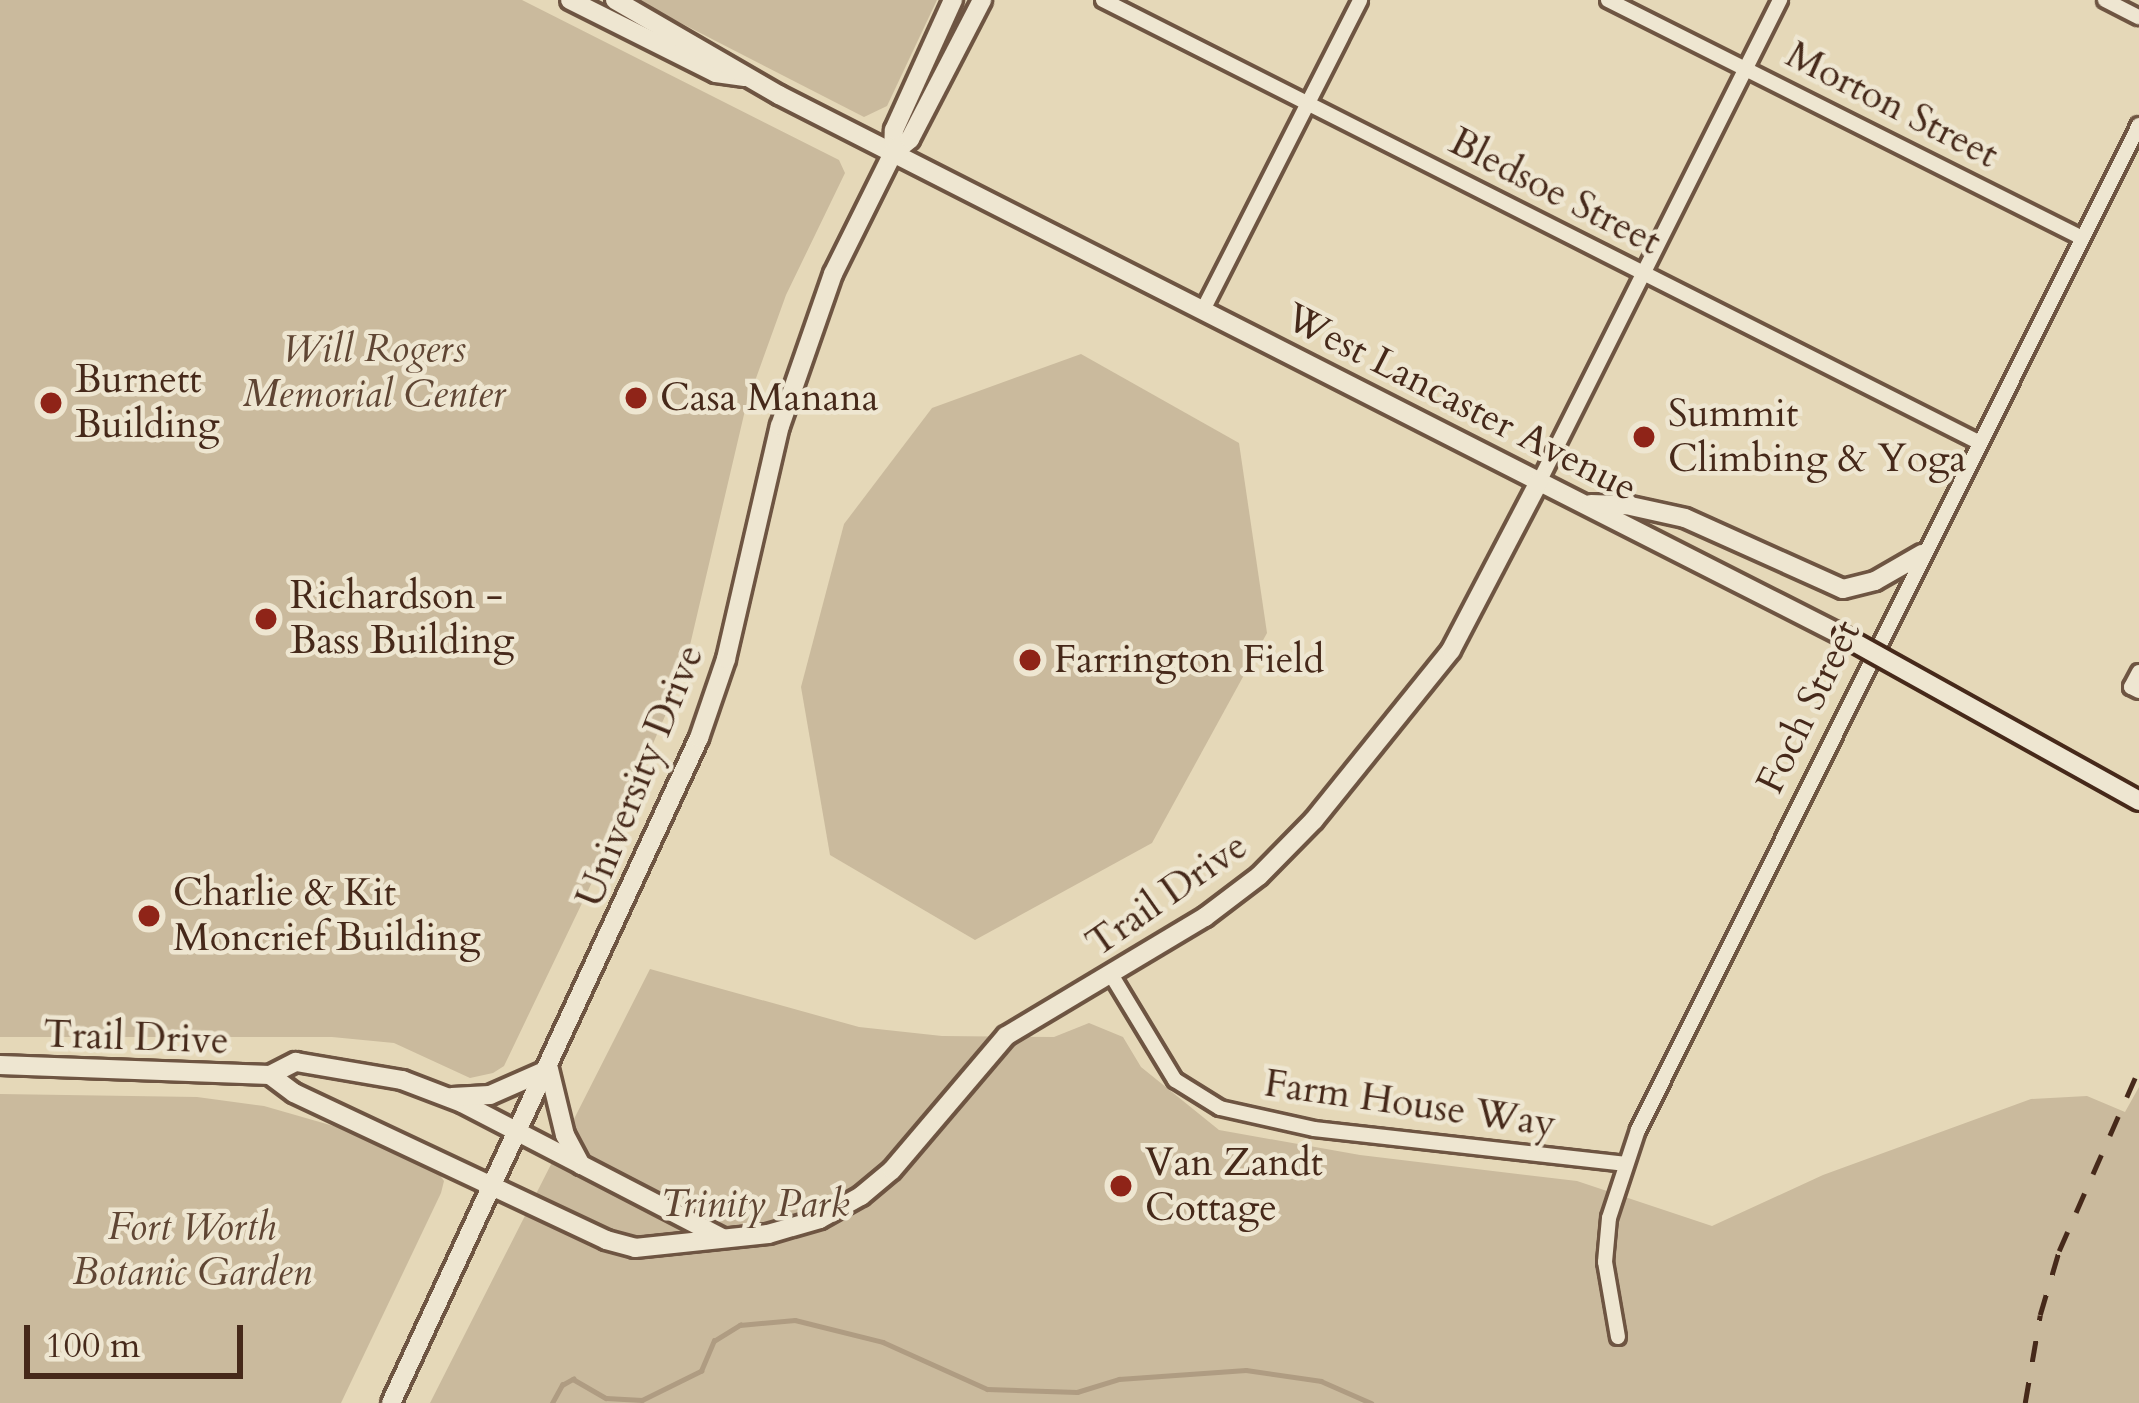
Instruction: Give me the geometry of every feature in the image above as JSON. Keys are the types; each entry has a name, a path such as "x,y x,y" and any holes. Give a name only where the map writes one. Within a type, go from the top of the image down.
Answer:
{"main road":[{"name":"West Lancaster Avenue","path":"570,0 716,73 745,77"},
{"name":"West Lancaster Avenue","path":"615,0 723,58 745,77 1843,636 2139,800"},
{"name":"University Drive","path":"391,1403 699,739 726,659 780,426 802,356 848,239 892,153 894,130 952,0"},
{"name":"University Drive","path":"892,153 910,139 982,0"},
{"name":"Trail Drive","path":"270,1075 294,1094 606,1240 635,1248 768,1234 820,1219 861,1196 892,1170 1006,1036 1112,976 1259,876 1314,820 1450,650 1540,480"},
{"path":"1587,505 1627,505 1684,518 1843,589 1875,581 1922,554"},
{"name":"Trail Drive","path":"0,1065 270,1075 296,1062 402,1080 447,1097 725,1238"},
{"path":"447,1097 490,1095 549,1069 565,1136 581,1165"}],"street":[{"name":"Bledsoe Street","path":"1103,0 1978,442"},
{"path":"1204,308 1360,0"},
{"name":"Morton Street","path":"1608,0 2083,238"},
{"path":"1540,480 1780,0"},
{"path":"2105,0 2139,17"},
{"name":"Foch Street","path":"1618,1337 1605,1262 1609,1218 1624,1164 1922,554 2139,125"},
{"name":"Farm House Way","path":"1112,976 1175,1080 1220,1108 1314,1129 1624,1164"}],"green space":[{"name":"Will Rogers Memorial Center","path":"0,0 522,0 839,160 845,173 786,295 746,406 683,675 595,876 504,1066 493,1073 470,1078 394,1043 332,1037 0,1037"},
{"path":"636,0 937,0 887,106 864,117"},
{"name":"Farrington Field","path":"1081,354 1239,443 1267,633 1152,843 975,940 830,855 801,687 844,524 932,408"},
{"name":"Trinity Park","path":"650,969 859,1027 942,1036 1054,1037 1089,1023 1123,1037 1141,1067 1219,1130 1360,1155 1577,1181 1712,1226 1823,1175 2031,1099 2087,1096 2125,1112 2139,1087 2139,1403 430,1403"},
{"name":"Fort Worth Botanic Garden","path":"0,1094 197,1097 264,1106 344,1129 437,1171 444,1181 441,1193 341,1403 0,1403"}],"waterway":[{"path":"552,1403 562,1385 573,1379 606,1398 642,1400 701,1371 714,1341 740,1325 795,1320 883,1342 987,1389 1077,1392 1119,1379 1246,1370 1321,1381 1371,1403"}],"railway":[{"path":"2025,1403 2040,1315 2059,1251 2139,1069"}],"place":[{"name":"Casa Manana","path":"636,398"},
{"name":"Burnett Building","path":"51,403"},
{"name":"Summit Climbing & Yoga","path":"1644,437"},
{"name":"Richardson - Bass Building","path":"266,619"},
{"name":"Farrington Field","path":"1030,660"},
{"name":"Charlie & Kit Moncrief Building","path":"149,916"},
{"name":"Van Zandt Cottage","path":"1121,1186"}]}
